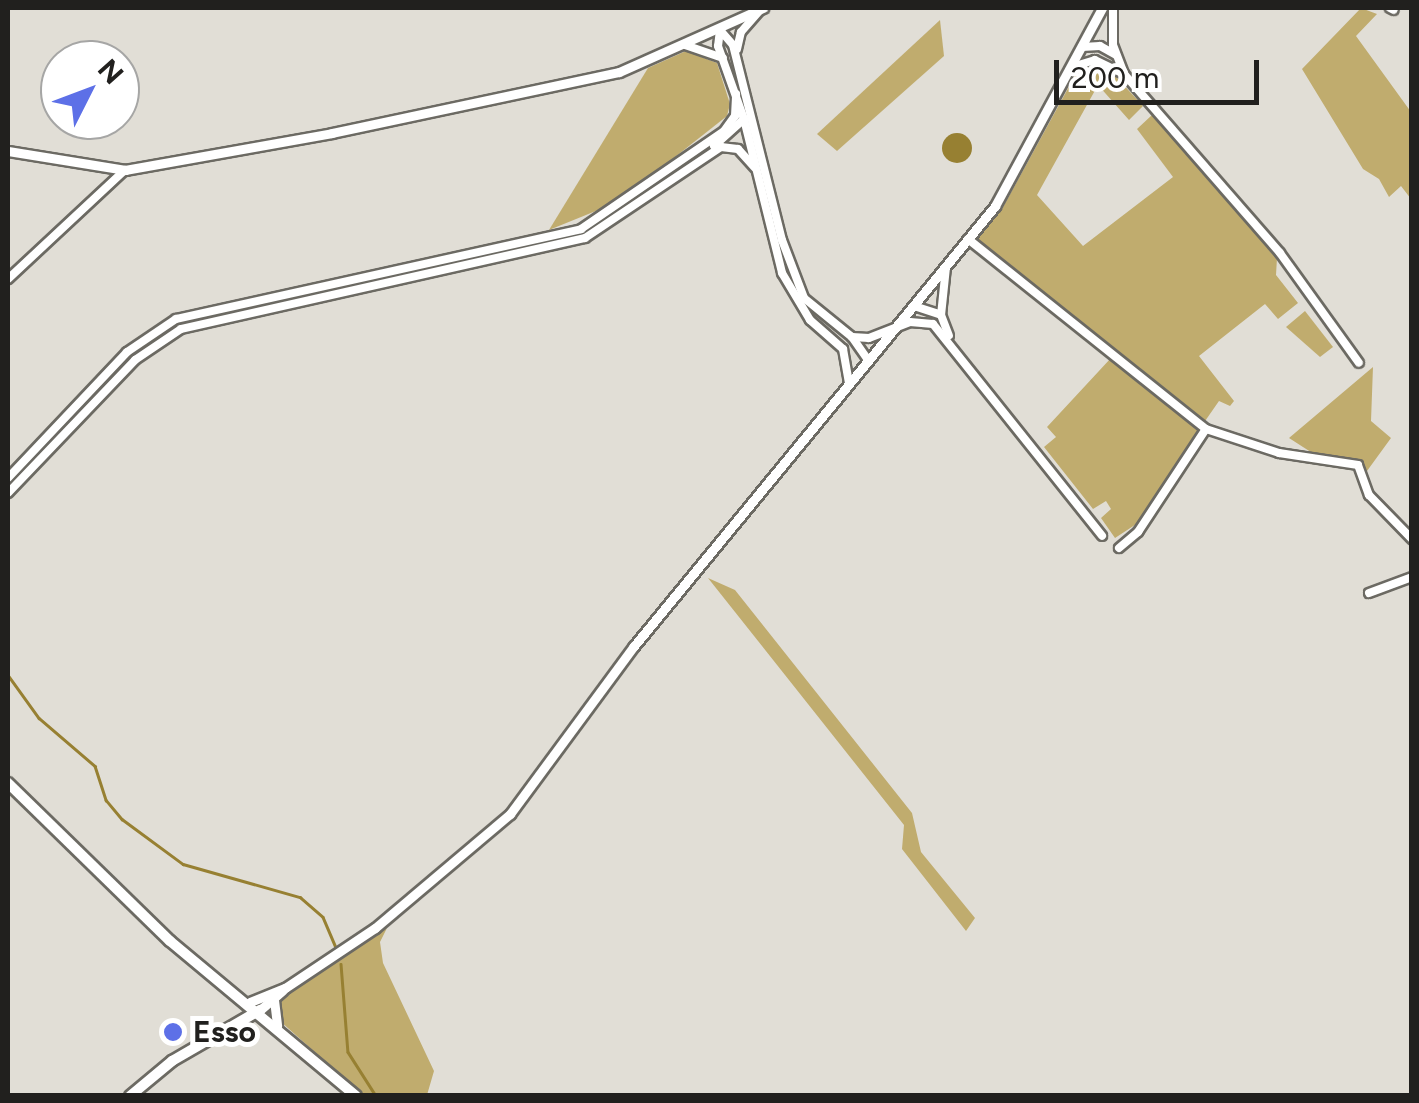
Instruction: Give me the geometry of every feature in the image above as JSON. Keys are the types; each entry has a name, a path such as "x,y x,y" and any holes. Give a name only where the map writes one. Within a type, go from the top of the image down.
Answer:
{"main road":[{"path":"8,784 170,941 274,1023 356,1096"},
{"path":"130,1096 224,1027 247,1004"}],"street":[{"path":"8,150 125,170 565,86 686,45 762,8"},
{"path":"762,8 741,32 736,58 755,168 788,288 843,348 868,360"},
{"path":"247,1004 285,988 395,914 502,823 634,646 968,239 1010,181 1102,8"},
{"path":"1113,8 1116,55 1124,74"},
{"path":"720,30 736,58"},
{"path":"720,30 723,58 757,142 793,276 817,313 852,337 868,360"},
{"path":"1086,44 1116,55"},
{"path":"1086,44 1124,74 1280,253 1359,364"},
{"path":"686,45 723,58"},
{"path":"1072,67 1103,61"},
{"path":"724,130 736,116 741,95"},
{"path":"8,478 127,352 176,319 581,230 744,119"},
{"path":"744,119 757,142"},
{"path":"8,493 166,336 223,317 585,238 700,160 744,119"},
{"path":"700,160 733,146 755,168"},
{"path":"8,279 125,170"},
{"path":"968,239 1206,429 1279,453 1358,465 1368,495 1412,539"},
{"path":"946,266 941,314 953,345"},
{"path":"917,304 941,314"},
{"path":"917,304 1102,536"},
{"path":"852,337 933,324"},
{"path":"843,348 849,384"},
{"path":"1120,548 1138,532 1206,429"},
{"path":"1369,593 1412,577"},
{"path":"247,1004 274,1000 285,988"},
{"path":"274,1000 274,1023"}],"shaded area":[{"path":"1361,8 1377,14 1356,36 1411,112 1411,199 1401,186 1389,197 1379,179 1363,169 1302,69"},
{"path":"940,20 944,56 837,151 817,134"},
{"path":"686,51 717,63 730,104 727,116 618,202 549,230 648,68"},
{"path":"1086,67 1107,67 1143,106 1129,120 1098,85 1037,195 1083,246 1173,177 1137,129 1152,115 1277,258 1276,275 1298,303 1278,319 1265,304 1199,356 1234,401 1230,406 1219,401 1203,424 975,241 1002,209 1077,72"},
{"path":"957,133 971,142 972,148 963,162 957,163 943,154 942,148 951,134"},
{"path":"1305,311 1333,347 1320,357 1286,327"},
{"path":"1111,358 1201,429 1141,521 1115,538 1101,518 1111,509 1106,501 1093,509 1044,447 1056,437 1047,427"},
{"path":"1373,367 1371,421 1391,438 1367,471 1353,460 1317,456 1289,438"},
{"path":"708,578 735,590 912,813 921,852 975,918 966,931 902,849 904,825"},
{"path":"387,928 380,942 383,963 434,1071 427,1095 363,1095 280,1021 278,1002 287,993"}],"waterway":[{"path":"8,675 39,718 95,766 106,800 122,819 183,864 300,897 323,917 336,947"},
{"path":"341,964 348,1052 376,1096"}],"place":[{"name":"Esso","path":"173,1032"}]}
